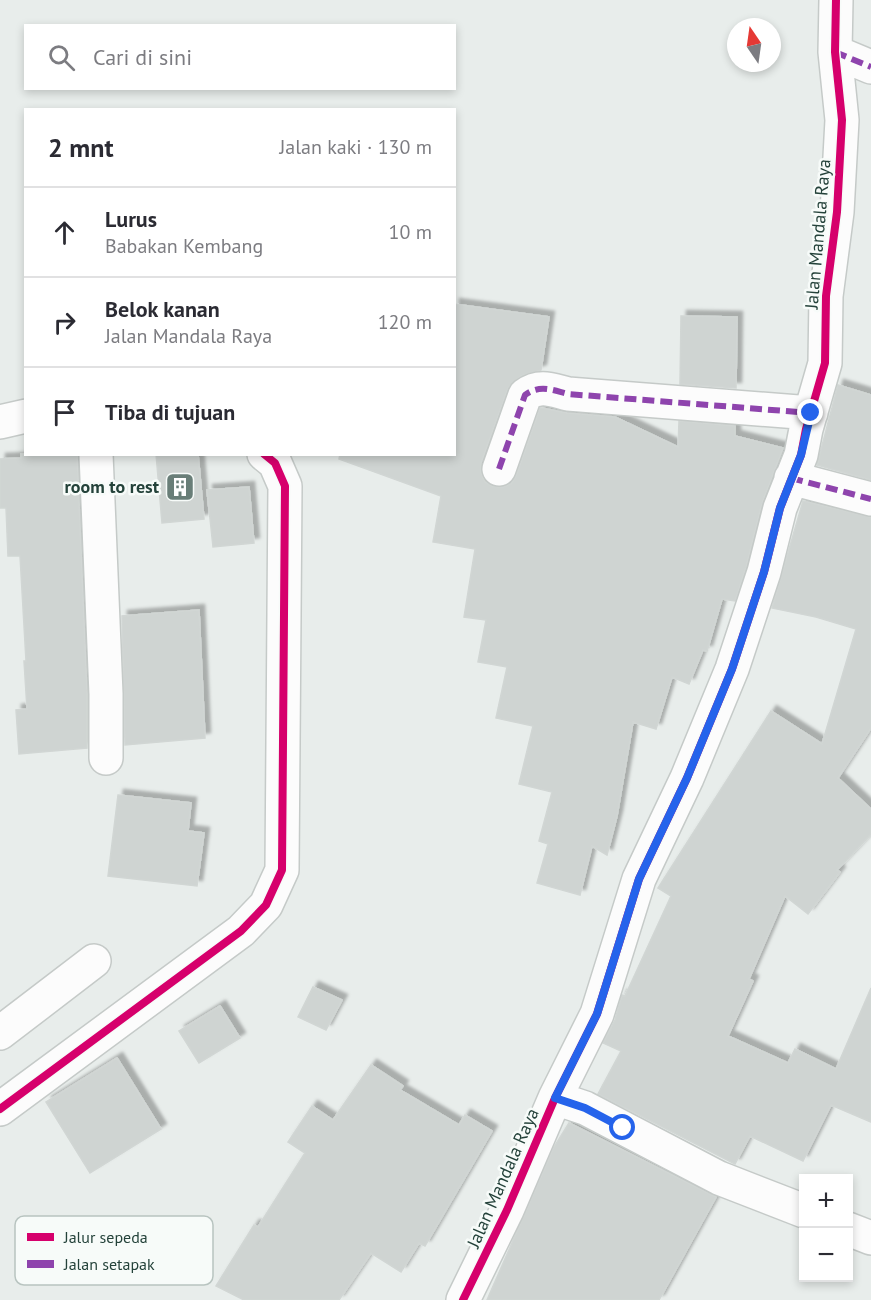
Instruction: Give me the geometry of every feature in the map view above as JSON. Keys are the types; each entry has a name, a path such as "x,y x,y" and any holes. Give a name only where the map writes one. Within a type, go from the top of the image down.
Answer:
{"street":[{"name":"Jalan Mandala Raya","path":"463,1300 507,1210 555,1098 597,1014 639,879 687,778 732,669 764,572 780,508 801,455 825,363 826,296 837,212 842,120 835,52 836,0"},
{"path":"835,52 871,67"},
{"path":"499,469 525,395 533,389 546,388 568,394 811,413"},
{"path":"0,422 24,416"},
{"path":"96,456 106,694 106,758"},
{"path":"0,1109 242,931 266,905 282,870 285,486 275,463 266,456"},
{"path":"791,478 871,499"},
{"path":"0,1033 94,961"},
{"path":"555,1098 585,1108 719,1178 799,1209"},
{"path":"853,1231 871,1238"}],"building":[{"path":"456,304 549,317 541,370 521,376 508,388 481,463 481,473 485,482 492,486 503,487 511,484 516,476 540,408 615,417 678,447 679,421 735,426 735,436 783,448 762,503 735,601 722,599 707,651 703,650 689,684 672,677 656,729 633,722 617,816 607,855 592,846 580,895 537,883 548,844 539,841 552,792 519,784 533,726 496,718 507,667 478,662 486,620 464,617 475,549 433,542 441,496 339,459 340,456 456,456"},
{"path":"681,316 737,317 736,388 680,384"},
{"path":"838,385 871,395 871,480 817,465"},
{"path":"21,454 24,456 77,456 87,694 87,748 19,754 16,710 27,709 20,556 8,556 6,508 0,508 0,459 21,458"},
{"name":"room to rest","path":"156,456 198,456 204,519 162,523"},
{"path":"249,487 254,543 213,547 207,490"},
{"path":"803,501 871,517 871,728 838,778 871,809 871,834 837,870 840,872 808,914 785,896 749,979 753,981 728,1036 788,1063 795,1049 836,1069 871,988 871,1122 831,1105 803,1161 750,1136 735,1164 598,1094 621,1051 603,1043 615,1020 622,995 625,996 671,896 658,888 771,711 822,744 856,629 816,617 772,608"},
{"path":"199,610 205,738 125,745 122,616"},
{"path":"118,795 191,803 188,831 204,833 197,886 108,876"},
{"path":"313,987 342,1000 326,1030 298,1017"},
{"path":"220,1006 240,1038 199,1063 179,1031"},
{"path":"117,1058 161,1129 90,1173 46,1102"},
{"path":"371,1065 403,1086 400,1090 459,1125 465,1115 492,1131 425,1246 419,1243 401,1272 371,1253 339,1300 244,1300 216,1286 254,1225 258,1227 305,1153 288,1142 312,1106 333,1120"},
{"path":"569,1123 716,1197 659,1300 487,1300 554,1147"}],"marked path":[{"path":"835,52 871,67"},
{"path":"499,469 525,395 541,389 568,394 811,413"},
{"path":"791,478 871,499"}],"cycle path":[{"path":"463,1300 507,1210 555,1098 597,1014 639,879 687,778 732,669 764,572 780,508 801,455 825,363 826,296 837,212 842,120 835,52 836,0"},
{"path":"0,1109 241,931 266,905 282,870 285,486 275,463 266,456"}],"place":[{"name":"room to rest","path":"180,487"}],"route":[{"path":"623,1128 585,1108 555,1098 597,1014 639,879 687,778 732,669 764,572 780,508 801,455 811,413"}]}
